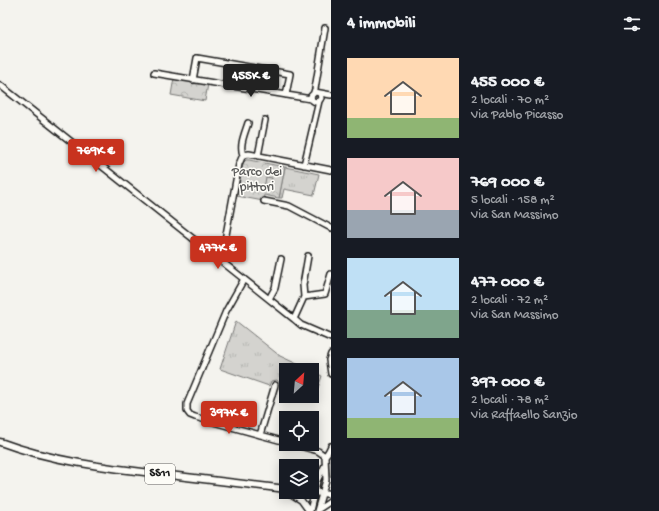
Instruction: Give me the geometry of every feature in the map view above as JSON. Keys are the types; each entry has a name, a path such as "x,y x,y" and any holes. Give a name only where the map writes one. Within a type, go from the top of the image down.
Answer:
{"main road":[{"name":"SS11","path":"0,442 44,455 92,465 138,472 279,488"},
{"path":"319,493 331,494"}],"street":[{"path":"311,99 311,96 316,89 325,28"},
{"path":"193,80 198,58 290,74 286,95"},
{"path":"154,73 311,99 314,102 319,101"},
{"path":"0,85 301,325 330,338"},
{"path":"314,92 331,95"},
{"path":"304,165 319,101 321,98 320,94"},
{"path":"258,156 265,120"},
{"path":"219,259 223,251 240,160 243,155 241,151 242,145 248,122"},
{"path":"243,155 249,154 331,170"},
{"path":"264,201 289,206 331,228"},
{"path":"294,319 304,297 303,285 308,256"},
{"path":"269,299 275,288 281,259"},
{"path":"304,297 325,294 331,277"},
{"path":"244,279 226,311 187,404 187,411 195,416 279,440"},
{"path":"331,354 328,360 331,374"},
{"path":"260,435 275,385"},
{"path":"317,511 326,480 324,469 325,456 331,446"},
{"path":"318,451 325,456"},
{"path":"324,469 331,481"},
{"path":"319,475 324,469"},
{"path":"319,479 324,469"},
{"path":"298,499 304,503 310,511"},
{"path":"310,511 312,499"},
{"path":"317,511 331,501"}],"green space":[{"path":"174,78 208,84 205,101 171,95"},
{"name":"Parco dei pittori","path":"246,160 285,167 279,198 264,195 263,201 237,196 243,163"},
{"path":"285,167 319,174 314,195 284,189 282,198 279,198"},
{"path":"266,177 272,178 270,191 264,189"},
{"path":"236,321 280,356 295,363 279,363 279,382 277,380 271,381 269,386 220,369"},
{"path":"319,374 322,376 319,385"},
{"path":"331,450 331,477 328,470 328,464"}]}
